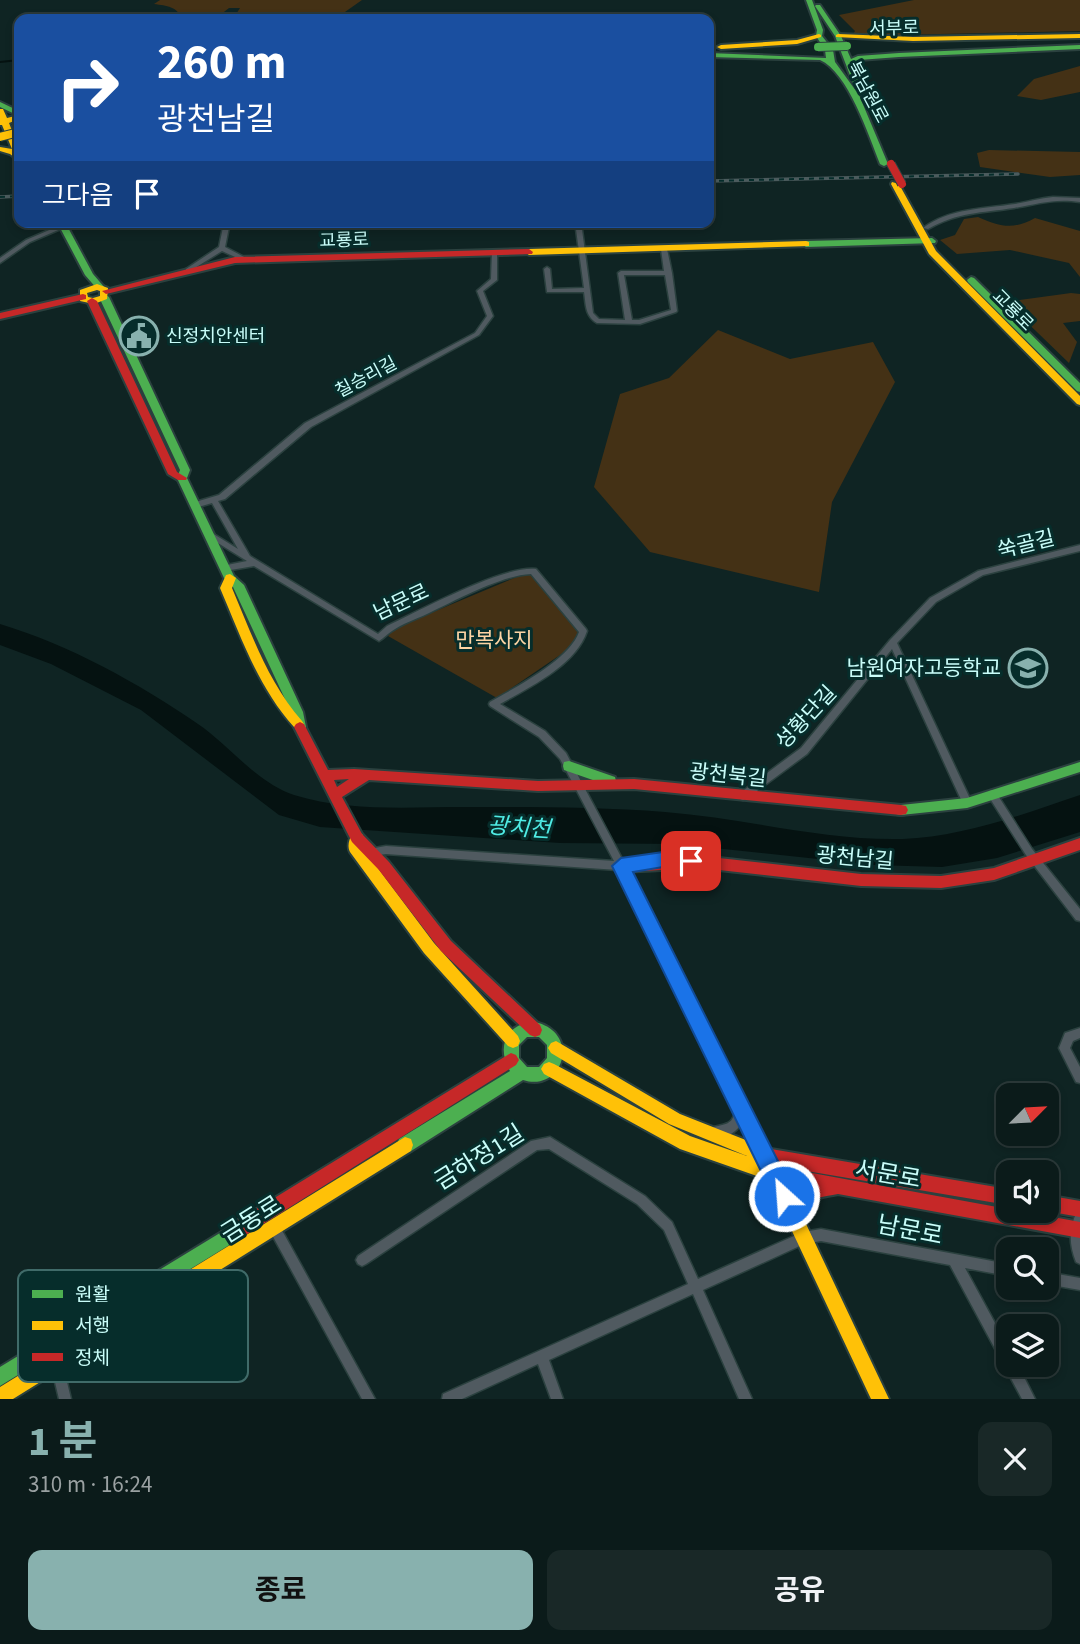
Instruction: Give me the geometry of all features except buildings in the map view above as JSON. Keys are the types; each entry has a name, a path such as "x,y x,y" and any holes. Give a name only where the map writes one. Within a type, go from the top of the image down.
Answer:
{"main road":[{"name":"북남원로","path":"809,0 819,42 825,41 833,63 859,107 887,164"},
{"name":"북남원로","path":"815,0 845,49 887,164"},
{"name":"서부로","path":"845,49 1080,37"},
{"name":"서부로","path":"714,52 819,42 845,49 1080,45"},
{"path":"714,52 821,58 833,63 845,49"},
{"path":"8,120 14,137"},
{"path":"887,164 928,241"},
{"path":"899,242 921,227"},
{"path":"64,228 89,275 173,474 182,478 227,573 226,589 286,715 298,724 356,838 355,848 452,979 513,1041"},
{"name":"교룡로","path":"0,316 22,313 188,270 246,260 928,241 1080,389"},
{"name":"교룡로","path":"928,241 1080,402"},
{"path":"569,766 617,783"},
{"name":"광천북길","path":"323,775 538,786 617,783 902,810 995,799 1080,767"},
{"path":"335,797 350,783 367,776"},
{"path":"356,838 367,843 435,933 491,993 535,1030 549,1036 557,1056 550,1069"},
{"name":"광천남길","path":"619,861 677,860 933,883 962,880 1033,856 1080,844"},
{"path":"422,942 435,933"},
{"path":"522,1072 511,1060 513,1041 520,1034 535,1030"},
{"name":"서문로","path":"556,1048 618,1088 705,1132 765,1156 996,1195"},
{"name":"금동로","path":"172,1270 511,1060"},
{"name":"서문로","path":"550,1069 666,1133 715,1155 774,1174 1078,1226"},
{"name":"금동로","path":"207,1270 522,1072 536,1075 550,1069"},
{"path":"765,1156 880,1399"},
{"path":"795,1219 799,1203 808,1192 838,1186"},
{"path":"1059,1205 1080,1209"},
{"name":"금동로","path":"0,1377 18,1366"},
{"name":"금동로","path":"0,1397 24,1382"}],"street":[{"path":"921,227 951,214 1018,206 1052,196 1080,200"},
{"path":"0,261 29,241 56,228"},
{"path":"188,270 222,248 226,228"},
{"path":"579,228 593,319 601,323 629,322 674,311 664,249"},
{"path":"222,248 246,260"},
{"name":"칠승리길","path":"195,505 222,497 302,429 477,334 490,316 480,291 494,280 494,253"},
{"path":"547,269 549,291 587,290"},
{"path":"629,322 621,274 669,273"},
{"path":"214,499 251,560 227,573"},
{"name":"남문로","path":"209,535 379,638 390,628 496,580 519,571 533,571 583,631 583,637 568,655 520,689 493,704 548,739 569,766"},
{"name":"쑥골길","path":"981,573 1080,548"},
{"name":"성황단길","path":"743,796 804,751 893,642 933,600 981,573"},
{"path":"893,642 967,803"},
{"path":"569,766 765,1156"},
{"path":"995,799 1033,856 1080,917"},
{"path":"372,852 386,850 619,861"},
{"path":"1080,1033 1069,1037 1064,1048 1080,1078"},
{"path":"705,1132 730,1129 738,1123 741,1109"},
{"name":"금하정1길","path":"362,1260 535,1145 550,1143 641,1200 668,1226 746,1399"},
{"path":"1078,1226 1080,1258"},
{"path":"275,1229 369,1399"},
{"name":"남문로","path":"803,1238 821,1236 996,1268"},
{"path":"448,1399 803,1238"},
{"path":"954,1260 996,1338"},
{"path":"1059,1280 1080,1284"},
{"path":"542,1357 557,1399"},
{"path":"1017,1377 1029,1399"}],"green space":[{"path":"160,0 362,0 342,14 236,14 240,8 229,8 221,14 179,14 167,6 154,4"},
{"path":"914,0 1080,0 1080,31 852,36 855,31 839,15"},
{"path":"1080,66 1080,92 1041,100 1017,96 1034,79"},
{"path":"989,150 1080,152 1080,175 1050,177 980,167 977,153"},
{"path":"978,217 1007,226 1035,218 1080,231 1080,277 1069,263 1010,250 957,254 940,240 955,235 964,219"},
{"path":"1080,294 1080,321 1063,323 1077,342 1069,363 1006,302"},
{"path":"718,330 790,359 873,342 895,382 832,502 819,592 650,552 594,487 620,394 669,378"},
{"name":"만복사지","path":"526,573 534,574 579,631 579,637 566,651 497,698 388,636 395,628"}],"water":[{"name":"광치천","path":"0,624 78,654 127,680 198,724 268,782 294,795 315,800 379,807 640,810 695,815 813,833 903,839 970,829 1080,795 1080,832 997,858 942,867 874,865 676,844 560,843 320,827 279,815 141,710 51,664 0,645"}],"waterway":[{"path":"0,62 14,61"}],"railway":[{"path":"714,181 1018,174"},
{"path":"0,197 14,196"}],"traffic: fast":[{"path":"809,0 820,30 819,36 829,50 830,61 855,94 884,164"},
{"path":"818,6 838,36 861,93"},
{"path":"818,47 847,46"},
{"path":"850,62 858,58 899,55 1080,47"},
{"path":"714,55 821,58 831,62"},
{"path":"1,104 14,111"},
{"path":"64,228 89,275 101,288"},
{"path":"806,244 932,241"},
{"path":"971,280 1080,389"},
{"path":"104,297 185,470 182,478 230,578 238,585 297,712 300,727"},
{"path":"569,766 610,781"},
{"path":"901,810 967,803 1080,767"},
{"path":"533,1029 549,1036 556,1052 549,1068 533,1075 517,1068 510,1052 517,1036 533,1029"},
{"path":"405,1145 522,1072"},
{"path":"173,1270 238,1230"},
{"path":"0,1377 18,1366"}],"traffic: slow":[{"path":"721,47 797,42 819,36"},
{"path":"838,36 913,39 1080,36"},
{"path":"0,111 14,145"},
{"path":"0,123 14,119"},
{"path":"0,137 14,133"},
{"path":"0,149 14,153"},
{"path":"895,184 932,252 1080,402"},
{"path":"529,252 806,244"},
{"path":"97,287 105,290 104,297 94,301 83,299 83,292 97,287"},
{"path":"230,578 226,588 256,660 274,694 298,724"},
{"path":"357,838 355,848 429,948 513,1041"},
{"path":"556,1048 675,1119 765,1156 880,1399"},
{"path":"549,1069 686,1143 774,1174"},
{"path":"204,1270 405,1145"},
{"path":"0,1397 24,1382"}],"traffic: jam":[{"path":"891,164 902,184"},
{"path":"106,291 235,260 529,252"},
{"path":"0,316 83,297"},
{"path":"92,301 173,474 182,478"},
{"path":"300,727 357,838 384,866 446,946 535,1030"},
{"path":"323,775 354,774 538,786 634,784 901,810"},
{"path":"334,795 364,777"},
{"path":"621,866 701,862 861,880 941,882 994,874 1080,844"},
{"path":"238,1230 511,1060"},
{"path":"765,1156 996,1195"},
{"path":"774,1174 1080,1230"},
{"path":"795,1219 801,1202 809,1193 838,1186"},
{"path":"1059,1205 1080,1209"}],"place":[{"name":"신정치안센터","path":"139,336"},
{"name":"남원여자고등학교","path":"1028,668"}],"route":[{"path":"691,861 663,860 621,866 784,1196"}]}
